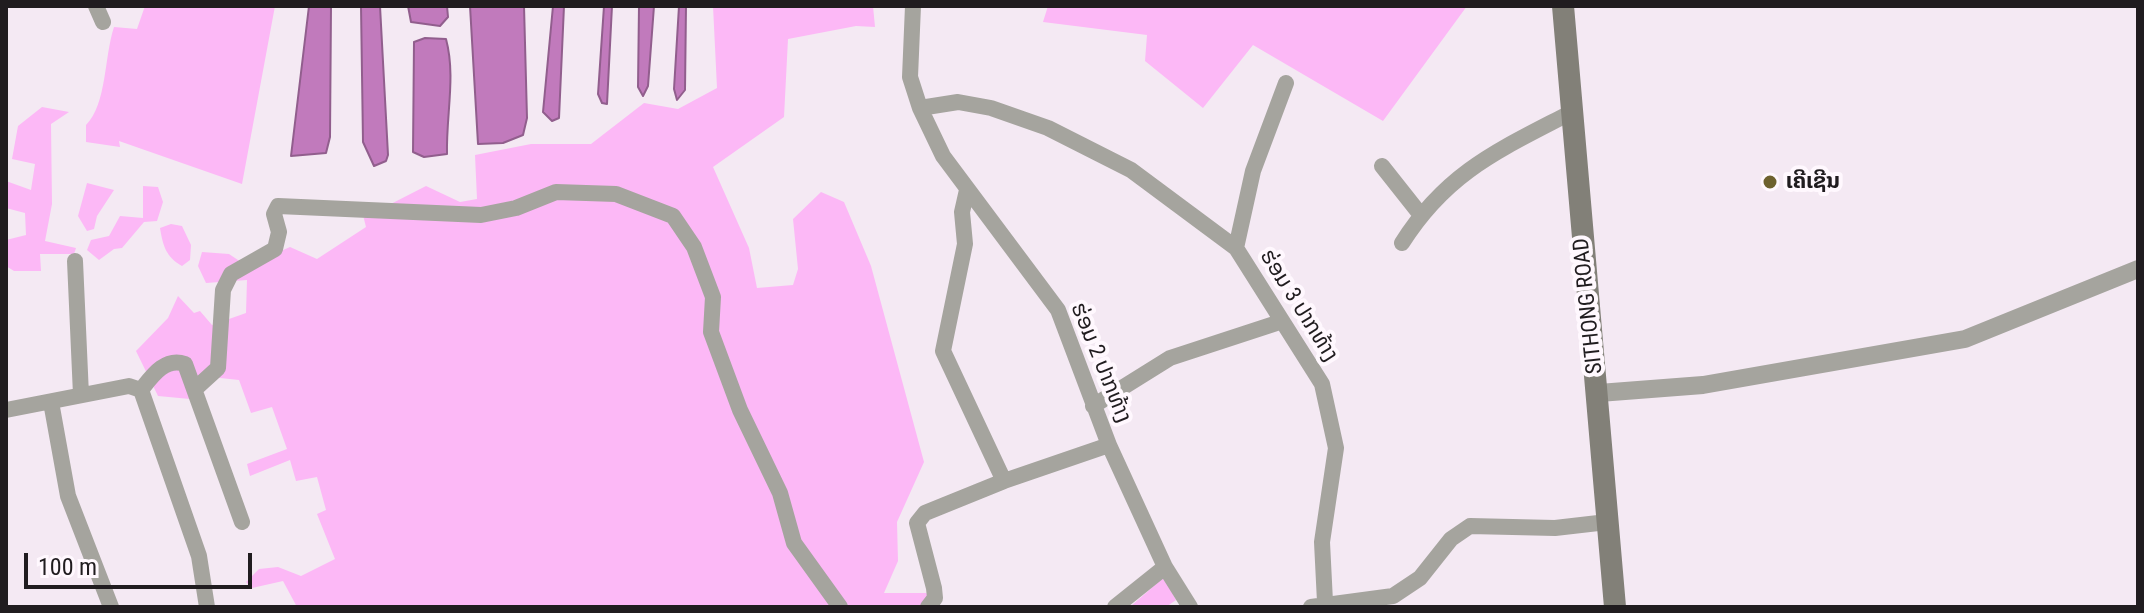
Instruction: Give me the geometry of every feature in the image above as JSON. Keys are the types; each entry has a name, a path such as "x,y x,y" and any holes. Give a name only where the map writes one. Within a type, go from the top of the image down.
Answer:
{"main road":[{"name":"SITHONG ROAD","path":"1563,6 1570,113 1599,393 1615,607"}],"street":[{"name":"ຮ່ອມ 2 ປາກທ້າງ","path":"913,6 910,77 920,108 943,156 1058,310 1109,445 1165,567 1190,607"},
{"name":"ຮ່ອມ 3 ປາກທ້າງ","path":"1236,248 1253,171 1286,83"},
{"name":"ຮ່ອມ 3 ປາກທ້າງ","path":"920,108 958,102 991,108 1048,128 1131,170 1236,248 1322,384 1336,448 1322,542 1318,605 1393,596 1420,578 1451,539 1470,526 1555,528 1607,522"},
{"path":"1402,243 1420,214 1476,162 1570,113"},
{"path":"1382,166 1420,214"},
{"path":"943,351 965,244 962,212 967,190"},
{"path":"195,389 218,368 223,290 231,274 275,249 279,232 274,214 278,206 481,215 516,208 556,192 616,194 673,216 694,247 713,297 711,332 740,410 780,493 794,543 840,607"},
{"path":"75,261 81,395"},
{"path":"1599,393 1703,385 1965,339 2138,269"},
{"path":"1093,406 1170,358 1280,322"},
{"path":"926,340 943,351 1004,481"},
{"path":"141,390 160,368 177,361 185,364 242,522"},
{"path":"6,410 129,386 141,390"},
{"path":"141,390 199,556 207,607"},
{"path":"51,402 68,496 111,607"},
{"path":"928,607 935,598 934,588 917,523 925,513 1004,481 1109,445"},
{"path":"1115,607 1165,567"}],"shaded area":[{"path":"145,6 275,6 242,184 119,141 120,147 86,142 86,125 98,105 114,27 137,29"},
{"path":"309,6 331,6 330,137 326,153 291,156"},
{"path":"361,6 380,6 388,155 386,161 374,166 363,142"},
{"path":"408,6 447,6 448,17 440,26 411,22"},
{"path":"470,6 524,6 527,118 523,135 503,143 478,144"},
{"path":"553,6 564,6 559,118 552,121 543,112"},
{"path":"604,6 612,6 607,104 602,103 598,94"},
{"path":"639,6 654,6 648,86 643,96 638,87"},
{"path":"679,6 686,6 685,90 677,100 674,89"},
{"path":"713,6 873,6 875,27 856,26 788,39 784,117 713,167 749,248 757,288 793,285 798,269 793,219 821,192 844,202 871,266 924,462 897,522 898,561 884,593 926,593 940,607 297,607 283,581 252,588 246,582 259,569 278,567 301,576 335,559 317,514 326,510 317,477 296,481 290,460 250,476 247,464 287,449 272,407 251,413 239,380 201,376 190,399 158,396 136,351 168,318 178,296 194,313 200,311 212,325 246,313 247,280 206,283 198,266 202,252 229,254 247,266 290,247 317,259 366,227 362,211 379,210 426,186 460,202 477,199 475,155 531,144 591,144 644,103 678,109 717,88"},
{"path":"1048,6 1467,6 1383,121 1253,45 1203,108 1145,61 1147,35 1043,22"},
{"path":"425,38 446,39 450,81 447,154 424,157 413,152 414,42"},
{"path":"42,107 69,112 51,124 52,204 45,241 76,248 74,254 40,254 41,271 14,271 6,266 6,240 26,235 25,213 6,208 6,181 31,190 35,164 12,159 18,126"},
{"path":"87,183 114,190 97,216 94,229 87,231 78,216"},
{"path":"143,186 158,187 163,202 157,221 144,222 122,248 114,249 99,260 87,250 91,240 109,236 120,216 143,218"},
{"path":"171,224 182,226 191,245 190,260 182,266 169,255 162,240 160,228"},
{"path":"1164,577 1176,600 1166,607 1130,607"}],"place":[{"name":"ເຄີເຊີນ","path":"1770,182"}]}
